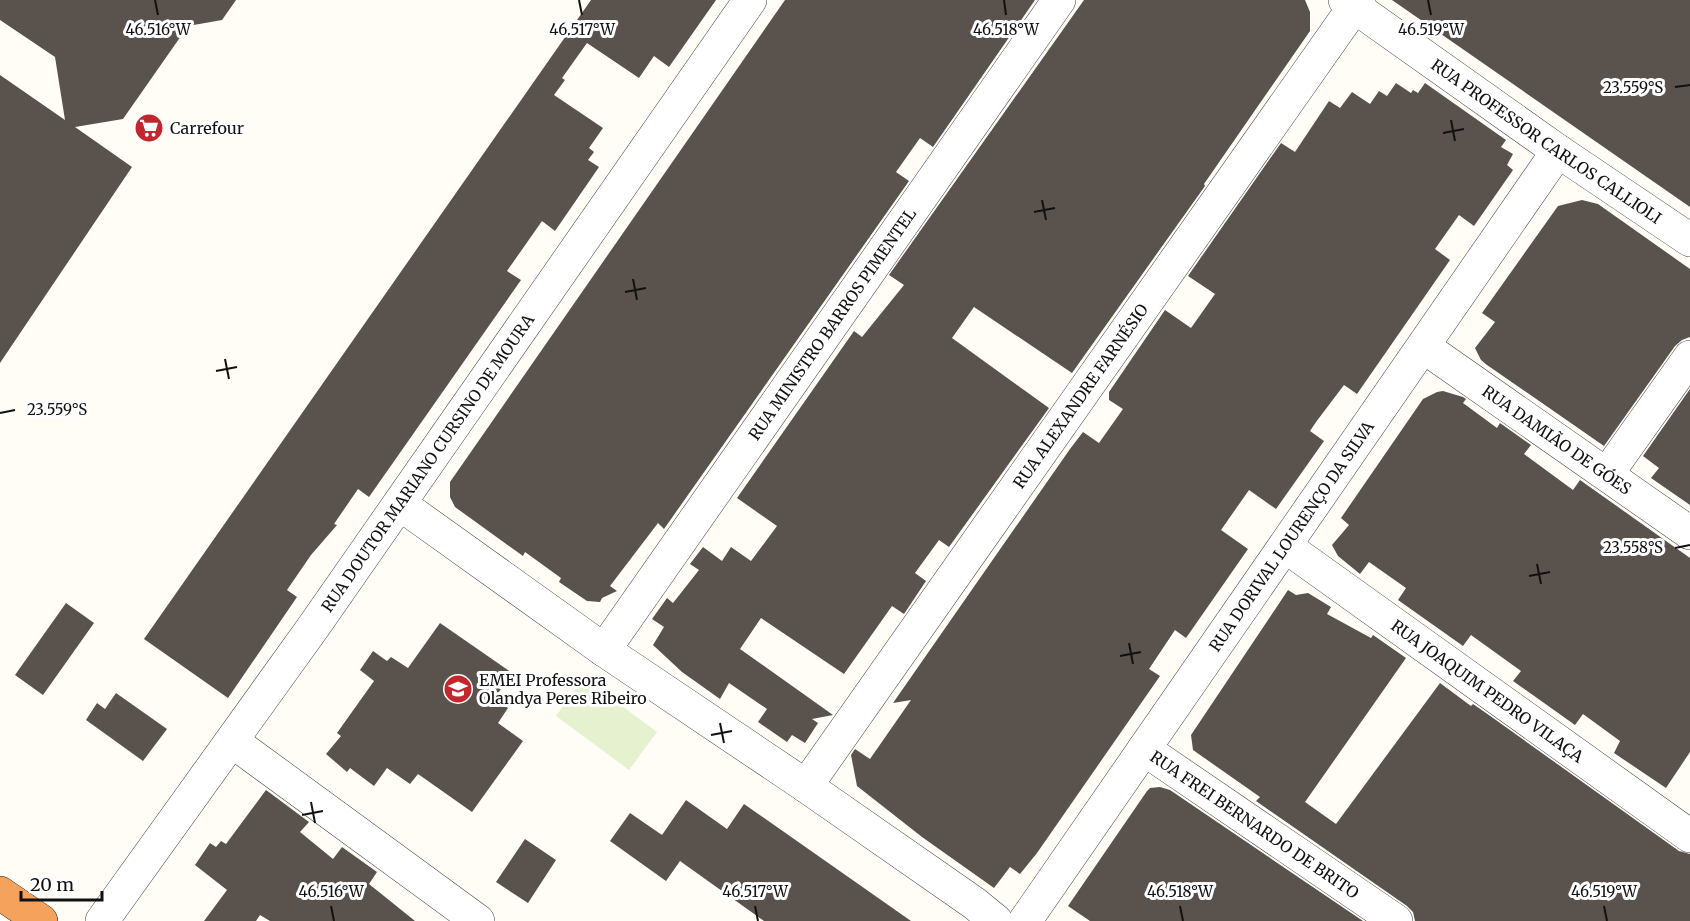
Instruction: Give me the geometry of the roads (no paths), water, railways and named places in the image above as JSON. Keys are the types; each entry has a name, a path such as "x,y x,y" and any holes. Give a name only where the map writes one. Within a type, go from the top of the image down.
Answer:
{"highway":[{"path":"0,893 41,921"}],"street":[{"name":"RUA DOUTOR MARIANO CURSINO DE MOURA","path":"102,921 400,504 750,0"},
{"name":"RUA MINISTRO BARROS PIMENTEL","path":"604,650 1059,0"},
{"name":"RUA PROFESSOR CARLOS CALLIOLI","path":"1353,2 1558,151 1690,240"},
{"name":"RUA ALEXANDRE FARNÉSIO","path":"806,786 1353,2"},
{"name":"RUA DORIVAL LOURENÇO DA SILVA","path":"1025,921 1558,151"},
{"name":"RUA DAMIÃO DE GÓES","path":"1424,347 1690,533"},
{"path":"1607,474 1690,357"},
{"path":"400,504 604,650 806,786 974,903 996,921"},
{"name":"RUA JOAQUIM PEDRO VILAÇA","path":"1285,546 1690,836"},
{"path":"232,741 478,921"},
{"name":"RUA FREI BERNARDO DE BRITO","path":"1144,749 1396,921"}],"place":[{"name":"Carrefour","path":"149,128"},
{"name":"EMEI Professora Olandya Peres Ribeiro","path":"458,689"}]}
